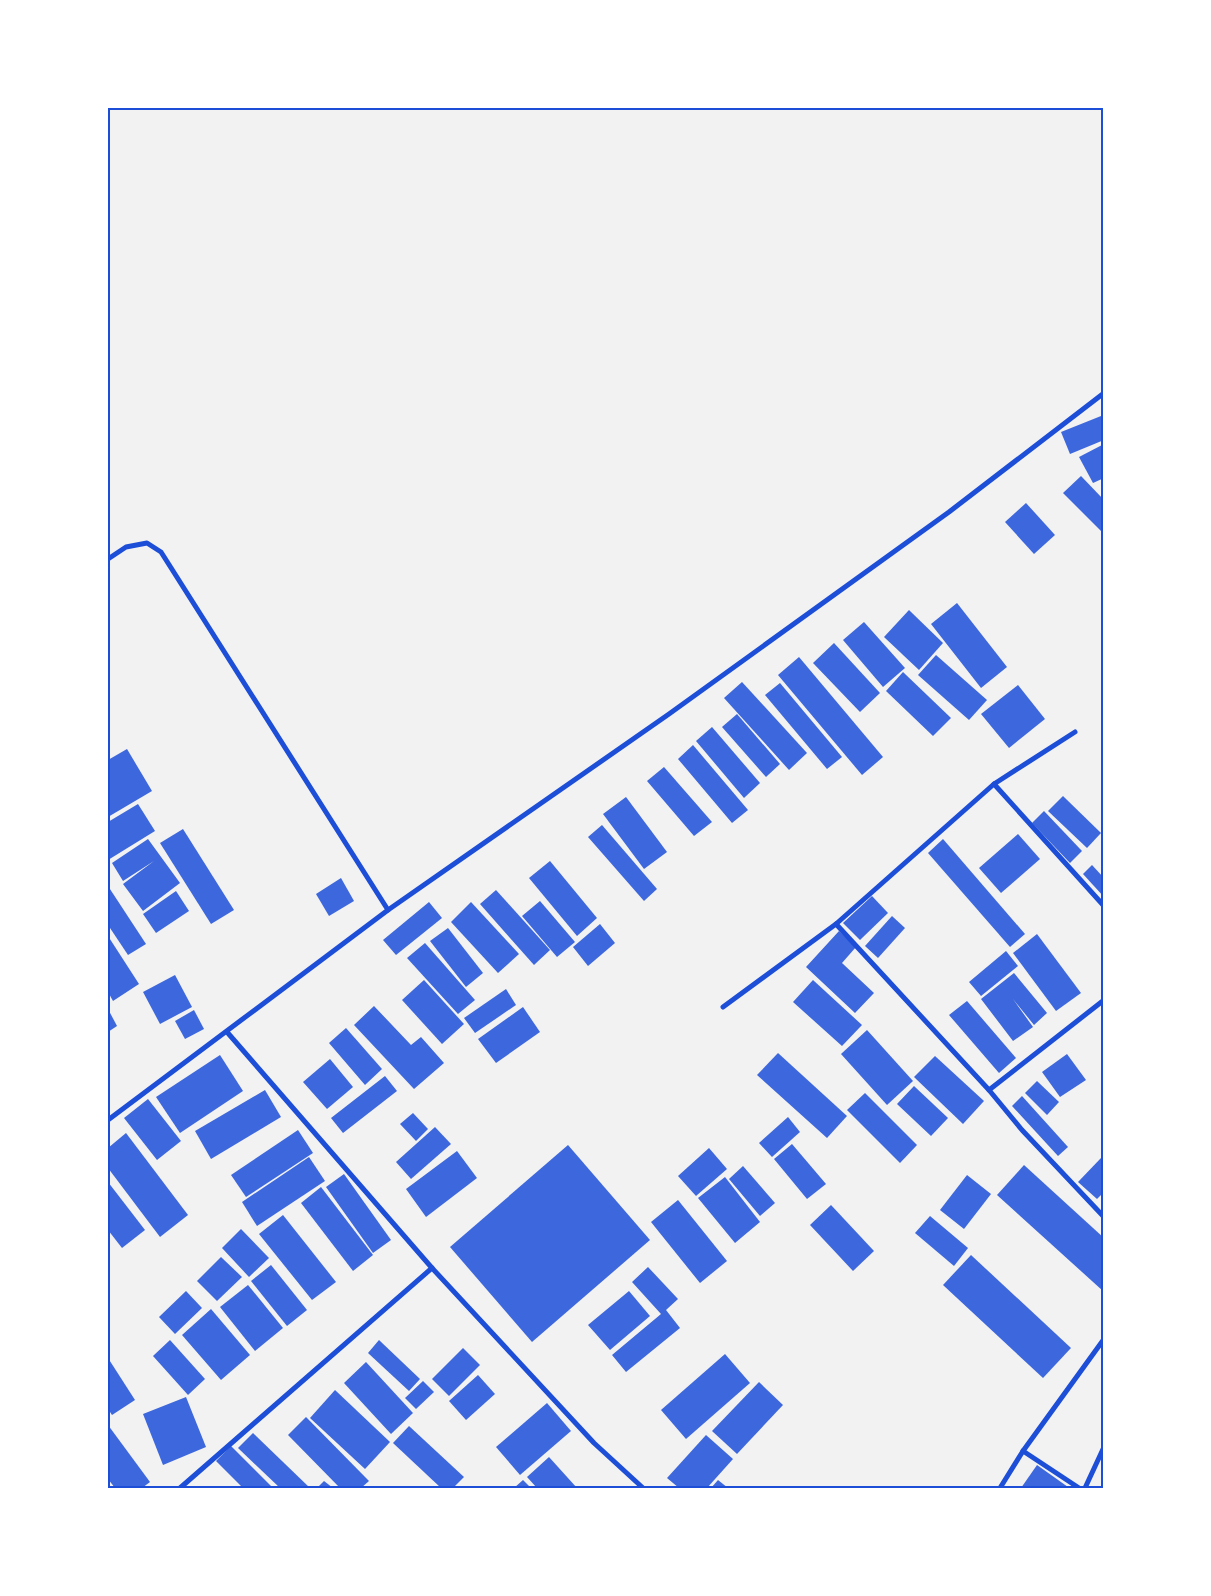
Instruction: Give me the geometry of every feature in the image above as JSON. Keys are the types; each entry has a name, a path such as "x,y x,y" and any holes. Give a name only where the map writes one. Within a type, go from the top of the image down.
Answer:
{"street":[{"path":"108,1120 388,910 669,714 949,512 1104,393"},
{"path":"108,559 126,547 147,543 161,552 388,910"},
{"path":"722,1007 836,924 994,784 1074,732"},
{"path":"994,784 1104,906"},
{"path":"836,924 989,1090 1022,1130 1104,1217"},
{"path":"989,1090 1104,1000"},
{"path":"227,1032 432,1268 594,1443 643,1488"},
{"path":"180,1488 432,1268"},
{"path":"1000,1488 1104,1339"},
{"path":"1085,1488 1104,1447"},
{"path":"1024,1451 1079,1488"}],"building":[{"path":"1101,416 1104,422 1104,440 1070,454 1061,432"},
{"path":"1104,444 1104,478 1093,483 1079,457"},
{"path":"1081,476 1104,500 1104,534 1063,493"},
{"path":"1026,503 1055,535 1034,554 1005,522"},
{"path":"957,603 1007,667 981,688 931,624"},
{"path":"909,610 943,643 919,670 884,637"},
{"path":"864,622 905,668 883,687 843,640"},
{"path":"834,643 880,693 860,712 813,663"},
{"path":"936,655 987,700 969,720 918,675"},
{"path":"799,657 883,757 862,775 778,675"},
{"path":"903,672 951,718 933,736 886,691"},
{"path":"742,682 807,753 789,770 724,698"},
{"path":"780,683 842,757 827,769 765,695"},
{"path":"1018,685 1045,719 1009,748 981,714"},
{"path":"737,714 780,764 766,777 722,727"},
{"path":"712,727 760,783 744,798 696,741"},
{"path":"693,745 748,810 732,823 678,759"},
{"path":"127,749 152,791 108,817 108,760"},
{"path":"664,767 712,822 694,836 647,781"},
{"path":"1063,796 1101,833 1087,848 1048,811"},
{"path":"626,797 667,852 644,869 603,814"},
{"path":"138,804 155,831 108,860 108,822"},
{"path":"1044,811 1082,851 1070,863 1032,823"},
{"path":"602,825 657,889 644,901 588,837"},
{"path":"183,829 234,910 211,924 160,843"},
{"path":"1018,834 1040,859 1001,893 979,868"},
{"path":"148,839 180,883 143,911 123,884 154,861 123,881 112,863"},
{"path":"943,839 1025,934 1010,947 928,853"},
{"path":"550,861 597,918 577,936 529,878"},
{"path":"1092,865 1104,878 1104,897 1083,874"},
{"path":"341,878 354,901 329,916 316,894"},
{"path":"108,886 146,944 128,955 108,925"},
{"path":"496,890 550,950 534,965 480,904"},
{"path":"176,891 189,911 156,933 143,914"},
{"path":"872,896 888,913 860,940 843,923"},
{"path":"540,901 575,942 557,957 522,916"},
{"path":"429,902 442,918 396,955 383,940"},
{"path":"471,902 519,954 498,973 451,922"},
{"path":"892,916 905,928 878,958 865,946"},
{"path":"600,924 615,943 588,966 573,947"},
{"path":"448,928 483,973 466,987 430,941"},
{"path":"839,931 856,947 842,963 874,993 855,1013 806,967"},
{"path":"1037,934 1081,993 1056,1011 1013,953"},
{"path":"108,936 139,984 113,1001 108,992"},
{"path":"425,943 475,1000 458,1014 407,958"},
{"path":"1006,951 1018,966 981,996 969,982"},
{"path":"1014,973 1047,1013 1034,1025 1013,999 1033,1027 1013,1041 981,999"},
{"path":"175,975 192,1007 160,1024 143,992"},
{"path":"424,980 464,1024 442,1044 402,1000"},
{"path":"813,980 862,1025 842,1046 793,1002"},
{"path":"506,989 516,1005 475,1033 464,1018"},
{"path":"967,1001 1016,1058 999,1073 949,1015"},
{"path":"374,1006 411,1045 421,1037 444,1063 414,1089 354,1025"},
{"path":"523,1007 540,1032 496,1063 478,1039"},
{"path":"108,1009 117,1026 108,1032"},
{"path":"194,1010 204,1029 185,1039 175,1021"},
{"path":"346,1028 382,1069 365,1085 329,1043"},
{"path":"867,1030 913,1081 887,1105 841,1054"},
{"path":"778,1053 847,1116 827,1138 757,1075"},
{"path":"1067,1054 1086,1080 1060,1097 1042,1072"},
{"path":"220,1055 243,1091 180,1133 156,1097"},
{"path":"935,1056 984,1101 963,1124 914,1077"},
{"path":"330,1059 353,1087 327,1109 303,1082"},
{"path":"385,1076 397,1091 343,1133 331,1118"},
{"path":"1037,1081 1059,1102 1047,1115 1025,1093"},
{"path":"914,1086 948,1118 931,1136 897,1104"},
{"path":"265,1090 281,1117 211,1159 195,1131"},
{"path":"865,1093 917,1145 900,1163 847,1110"},
{"path":"1022,1096 1068,1147 1058,1156 1012,1106"},
{"path":"148,1099 181,1141 157,1160 124,1118"},
{"path":"413,1113 428,1129 416,1141 400,1124"},
{"path":"788,1117 800,1132 772,1157 759,1143"},
{"path":"435,1127 451,1144 411,1179 396,1162"},
{"path":"298,1130 313,1153 246,1197 231,1175"},
{"path":"126,1133 188,1215 160,1237 108,1168 108,1148"},
{"path":"792,1144 826,1184 807,1199 774,1159"},
{"path":"568,1145 650,1240 532,1342 450,1247"},
{"path":"709,1148 727,1169 696,1196 678,1176"},
{"path":"457,1151 477,1178 426,1217 406,1189"},
{"path":"309,1157 325,1181 257,1226 242,1202"},
{"path":"1101,1158 1104,1160 1104,1192 1097,1199 1078,1182"},
{"path":"1024,1165 1104,1238 1103,1291 997,1195"},
{"path":"743,1166 775,1203 760,1216 729,1179"},
{"path":"344,1174 391,1240 373,1253 326,1187"},
{"path":"967,1175 991,1194 964,1229 940,1210"},
{"path":"725,1177 760,1222 735,1243 698,1198"},
{"path":"108,1182 145,1230 122,1248 108,1230"},
{"path":"321,1187 373,1255 353,1271 301,1203"},
{"path":"678,1200 727,1261 700,1283 651,1222"},
{"path":"831,1205 874,1251 853,1271 810,1225"},
{"path":"283,1215 336,1282 312,1300 259,1234"},
{"path":"930,1216 968,1248 954,1266 915,1233"},
{"path":"241,1229 269,1258 249,1277 222,1248"},
{"path":"971,1255 1071,1348 1043,1378 943,1285"},
{"path":"221,1257 242,1277 217,1301 197,1281"},
{"path":"271,1265 307,1310 287,1326 251,1281"},
{"path":"648,1267 678,1299 666,1310 680,1328 626,1372 612,1355 661,1314 632,1282"},
{"path":"248,1285 283,1328 255,1351 220,1307"},
{"path":"186,1291 202,1308 175,1334 159,1317"},
{"path":"629,1291 650,1316 610,1350 588,1325"},
{"path":"211,1309 250,1355 221,1380 182,1335"},
{"path":"170,1340 205,1379 188,1395 153,1356"},
{"path":"379,1340 420,1379 409,1391 368,1353"},
{"path":"463,1348 480,1365 449,1396 432,1379"},
{"path":"725,1354 750,1383 686,1439 661,1410"},
{"path":"108,1358 135,1400 112,1415 108,1409"},
{"path":"366,1362 413,1413 391,1434 344,1383"},
{"path":"478,1375 495,1394 466,1420 449,1401"},
{"path":"423,1381 434,1392 416,1409 405,1398"},
{"path":"759,1382 783,1405 737,1454 712,1431"},
{"path":"335,1390 390,1442 365,1469 310,1418"},
{"path":"186,1397 206,1447 163,1465 143,1414"},
{"path":"547,1403 571,1431 520,1475 496,1447"},
{"path":"306,1417 369,1481 361,1488 340,1488 288,1435"},
{"path":"108,1425 150,1482 142,1488 115,1488 108,1479"},
{"path":"409,1426 464,1477 453,1488 441,1488 393,1443"},
{"path":"253,1433 310,1488 280,1488 238,1448"},
{"path":"706,1435 733,1459 707,1488 679,1488 667,1478"},
{"path":"231,1446 273,1488 243,1488 216,1461"},
{"path":"549,1457 577,1488 537,1488 527,1477"},
{"path":"1037,1465 1068,1487 1021,1488"},
{"path":"523,1480 531,1488 514,1488"},
{"path":"718,1480 728,1488 711,1488"},
{"path":"324,1481 333,1488 317,1488"}]}
